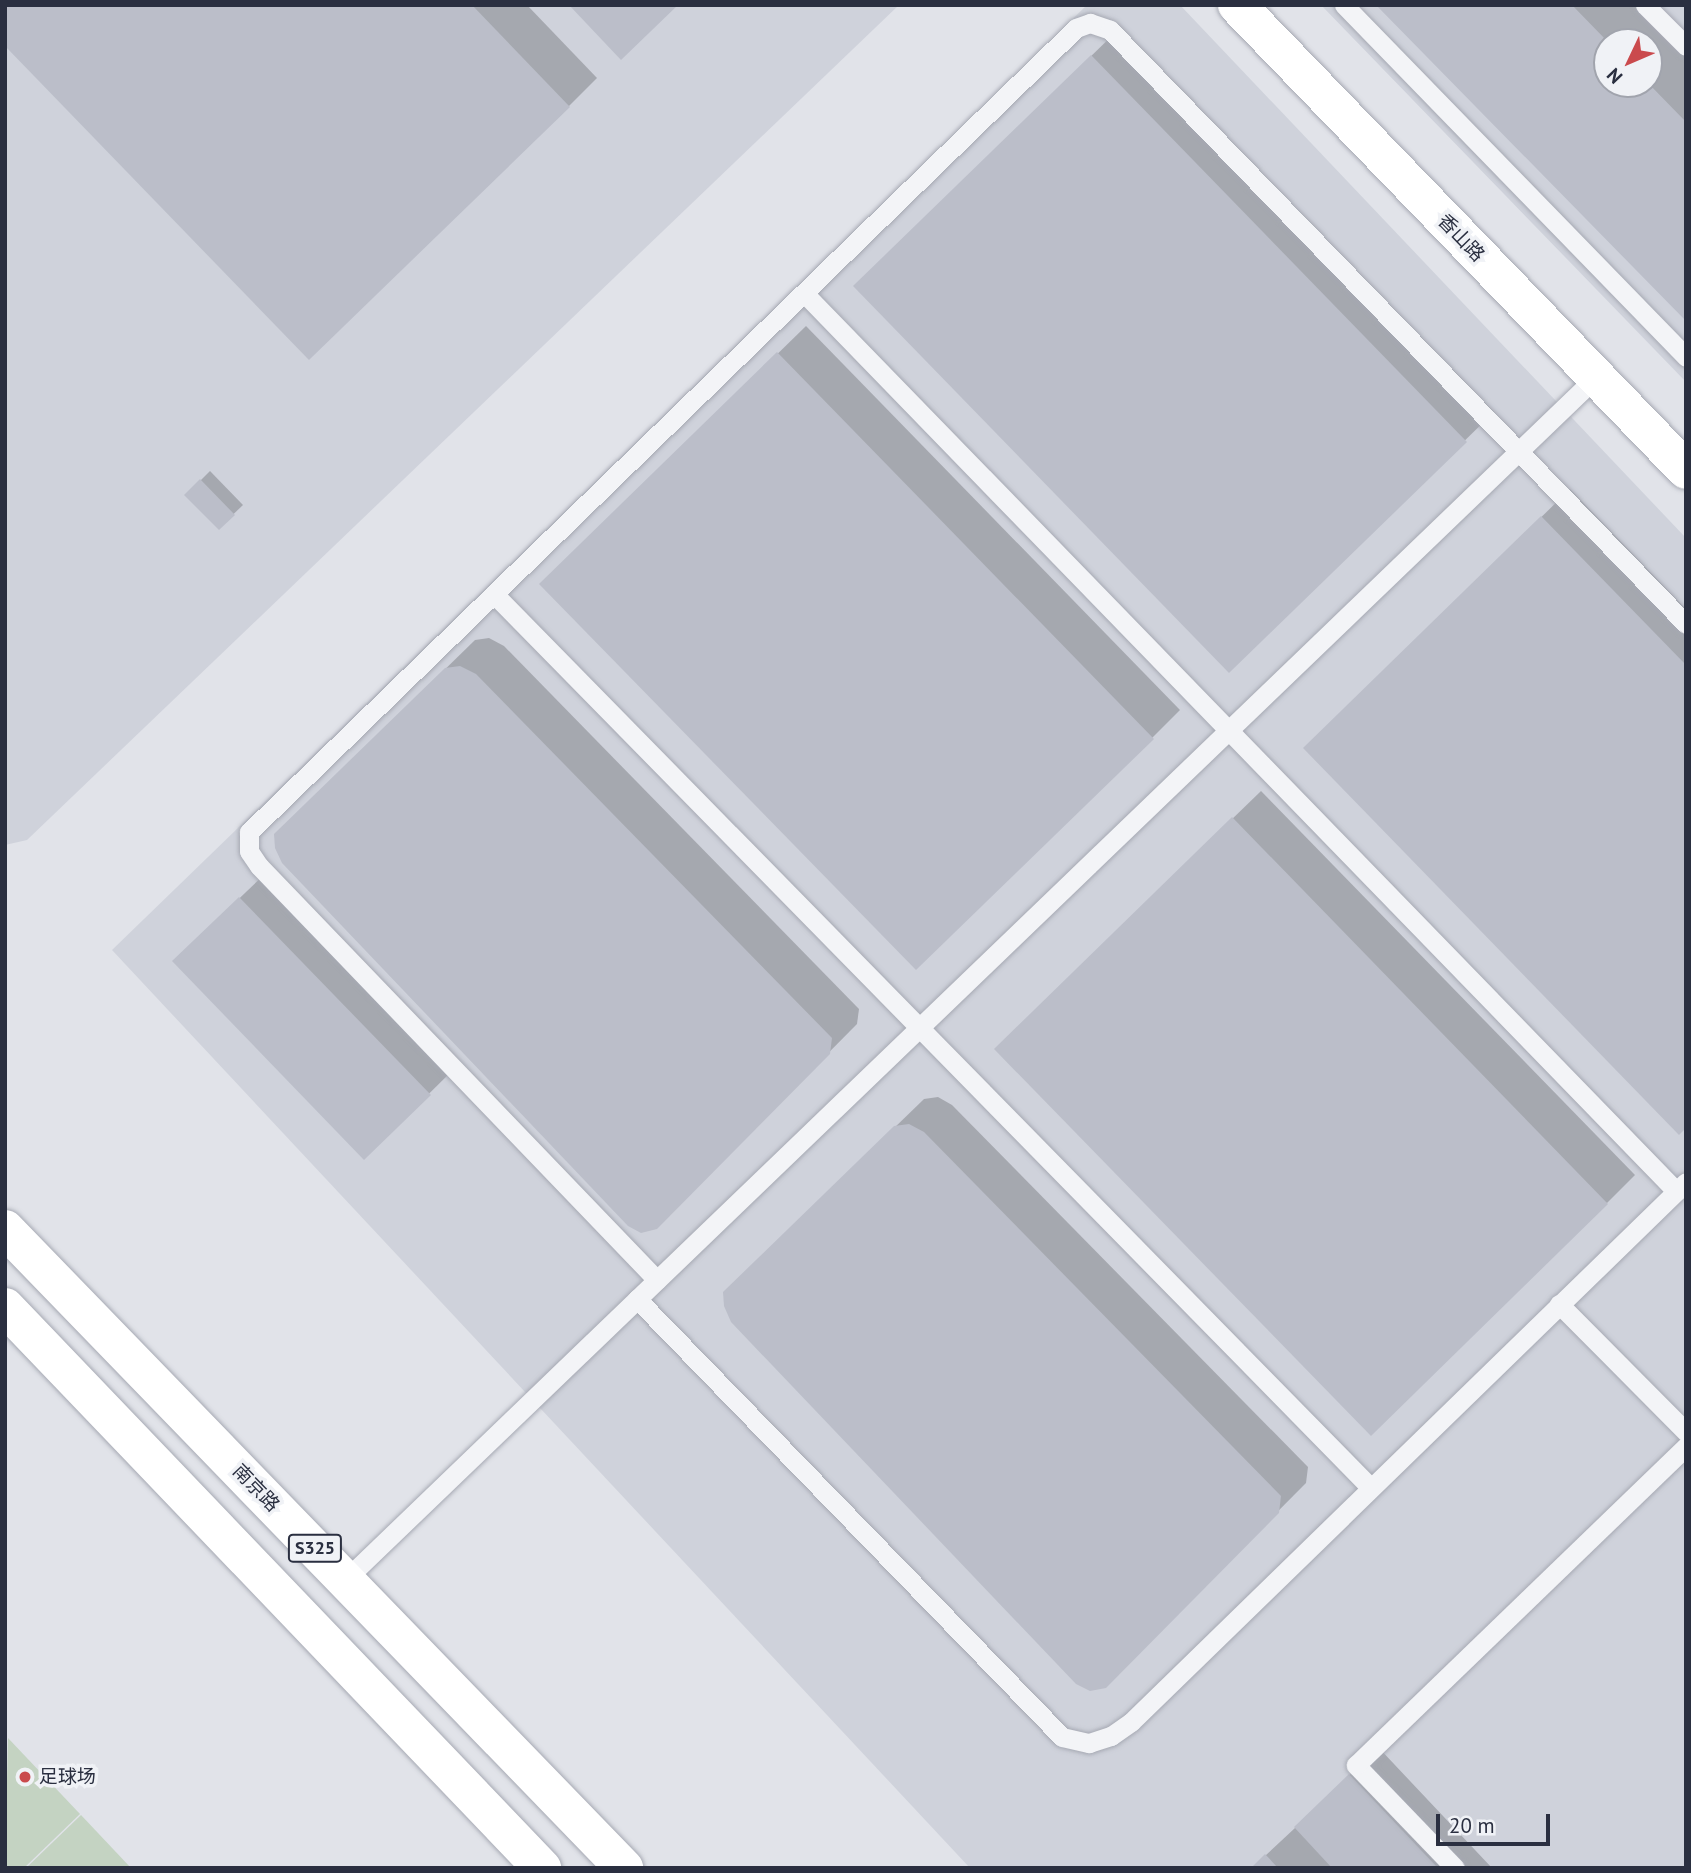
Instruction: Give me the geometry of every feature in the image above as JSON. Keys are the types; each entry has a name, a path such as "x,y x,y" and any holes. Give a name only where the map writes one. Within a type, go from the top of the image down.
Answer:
{"main road":[{"name":"香山路","path":"1237,5 1686,470"},
{"name":"南京路","path":"5,1229 624,1868"},
{"name":"S325","path":"5,1307 542,1868"}],"lane":[{"path":"1344,5 1686,358"},
{"path":"1645,5 1686,46"},
{"path":"657,1280 259,866 249,851 249,832 1076,28 1090,23 1110,30 1686,624"},
{"path":"637,1299 1062,1737 1089,1743 1111,1736 1131,1722 1681,1186 1228,731 804,293"},
{"path":"345,1580 1595,377"},
{"path":"494,594 1371,1488"},
{"path":"1559,1304 1686,1432"},
{"path":"1455,1868 1356,1765 1686,1446"}],"shaded area":[{"path":"5,5 899,5 27,840 5,845"},
{"path":"1087,5 1180,5 1686,538 1686,1868 970,1868 112,950"},
{"path":"1321,5 1686,5 1686,382"}],"green space":[{"name":"足球场","path":"8,1738 80,1814 24,1868 5,1868"},
{"name":"足球场","path":"81,1815 131,1868 26,1868"}],"building":[{"path":"5,5 472,5 570,107 309,360 5,46"},
{"path":"569,5 678,5 621,60"},
{"path":"1376,5 1572,5 1594,28 1593,98 1663,98 1686,122 1686,321"},
{"path":"1091,55 1467,442 1229,673 853,286"},
{"path":"777,352 1154,739 916,970 539,584"},
{"path":"200,479 235,515 219,530 184,495"},
{"path":"1541,516 1686,665 1686,1128 1679,1135 1303,748"},
{"path":"460,666 476,674 832,1038 830,1054 657,1229 641,1233 628,1226 282,863 275,848 274,834 445,668"},
{"path":"1232,817 1608,1204 1371,1436 994,1049"},
{"path":"239,897 431,1095 364,1160 172,961"},
{"path":"909,1124 924,1132 1281,1496 1279,1513 1106,1688 1090,1691 1076,1684 731,1322 724,1306 723,1292 894,1126"},
{"path":"1349,1774 1438,1868 1332,1868 1294,1827"},
{"path":"1265,1854 1278,1868 1251,1868"}],"place":[{"name":"足球场","path":"25,1777"}]}
